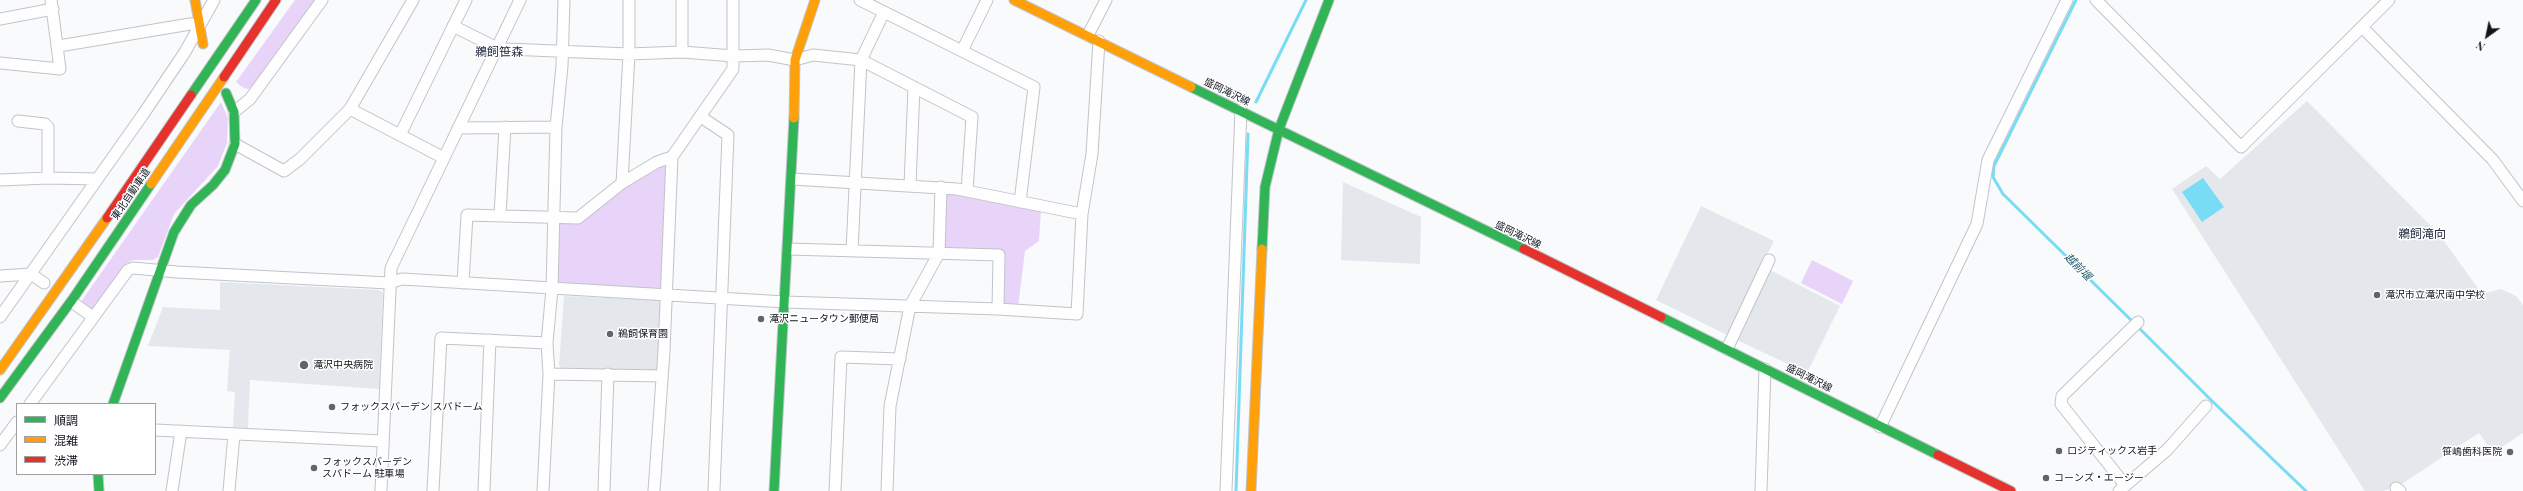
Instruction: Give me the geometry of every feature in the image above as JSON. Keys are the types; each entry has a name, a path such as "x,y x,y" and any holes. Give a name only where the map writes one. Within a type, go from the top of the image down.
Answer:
{"main road":[{"path":"195,0 203,44"},
{"name":"東北自動車道","path":"0,370 86,249 256,0"},
{"name":"東北自動車道","path":"0,398 72,300 276,0"},
{"path":"774,491 792,180 795,60 807,19 815,0"},
{"name":"盛岡滝沢線","path":"1014,0 1727,349 1880,427 2011,491"},
{"path":"1251,491 1265,187 1279,130 1329,0"},
{"path":"113,403 180,219 225,170 235,144 234,112 226,93"},
{"path":"98,475 99,491"}],"street":[{"path":"0,317 185,52 199,24 214,0"},
{"path":"234,112 250,99 322,0"},
{"path":"235,144 284,171 310,151 350,109 413,0"},
{"path":"400,135 466,0"},
{"path":"381,491 382,440 391,268 520,0"},
{"path":"543,491 549,374 548,343 552,289 556,127 564,0"},
{"path":"622,184 629,54 629,0"},
{"path":"682,0 682,52"},
{"path":"654,491 662,376 672,157 733,69 734,0"},
{"path":"860,0 1034,87 1020,202"},
{"path":"962,51 987,0"},
{"path":"1088,36 1106,0"},
{"path":"1880,427 1977,224 1988,160 2067,0"},
{"path":"2096,0 2240,147 2389,0"},
{"path":"0,19 52,4 59,46 60,69 0,63"},
{"path":"852,251 861,60 884,12"},
{"path":"59,46 190,24 199,24"},
{"path":"453,26 497,48 629,54 682,52 734,56 768,55 795,60 813,55 861,60 972,117 967,191"},
{"path":"2362,27 2493,160 2523,201"},
{"path":"31,403 128,270 133,268 389,284 402,279 723,299 998,308 1077,314 1082,214 1092,154 1099,41"},
{"path":"910,185 914,87"},
{"path":"350,109 444,158"},
{"path":"1226,491 1241,110"},
{"path":"701,117 728,135 723,299 714,491"},
{"path":"18,121 45,124 48,127 48,178"},
{"path":"500,215 505,127"},
{"path":"458,128 556,127"},
{"path":"463,283 468,215 554,216 578,218 622,184 657,162 672,157"},
{"path":"0,180 48,178 97,179"},
{"path":"792,180 941,187 1082,214"},
{"path":"886,491 890,406 910,306 939,253 941,187"},
{"path":"788,249 999,255 998,308"},
{"path":"1727,349 1769,260"},
{"path":"0,276 31,274 44,283"},
{"path":"76,305 93,317"},
{"path":"2136,324 2062,396 2061,404 2122,488 2167,450 2206,406"},
{"path":"433,491 441,338 548,343"},
{"path":"484,491 490,340"},
{"path":"835,491 841,357 900,359"},
{"path":"1761,491 1765,369"},
{"path":"549,374 662,376"},
{"path":"604,491 608,374"},
{"path":"0,446 16,423"},
{"path":"156,430 382,440"},
{"path":"172,491 181,431"},
{"path":"229,491 234,434"}],"shaded area":[{"path":"295,0 315,0 252,88 247,89 242,87 236,82"},
{"name":"滝沢市立滝沢南中学校","path":"2307,101 2439,234 2482,294 2501,289 2516,296 2523,305 2523,433 2493,453 2479,433 2400,485 2383,491 2365,491 2172,189 2206,166 2220,179"},
{"path":"221,102 228,118 227,143 218,166 174,214 158,257 153,260 133,260 124,265 92,311 80,303"},
{"path":"668,164 663,282 659,291 556,286 559,224 578,221 623,187 658,166"},
{"path":"1343,182 1421,217 1420,264 1341,260"},
{"path":"943,189 1041,210 1039,241 1025,251 1018,307 1001,306 1001,253 941,251"},
{"path":"1701,206 1774,241 1727,335 1656,300"},
{"path":"1812,260 1853,281 1842,304 1801,283"},
{"path":"1770,270 1840,306 1807,373 1737,340"},
{"name":"滝沢中央病院","path":"220,282 379,290 383,293 379,389 250,380 248,428 233,427 235,392 227,391 230,350 148,346 163,307 220,310"},
{"name":"鵜飼保育園","path":"564,296 657,300 661,303 658,371 563,371 559,365"}],"water":[{"path":"2203,178 2224,207 2202,222 2182,192"}],"waterway":[{"path":"1256,102 1306,0"},
{"name":"越前堰","path":"2076,0 1994,166 1993,177 2003,194 2133,322"},
{"path":"1236,491 1248,134"},
{"name":"越前堰","path":"2137,326 2212,401 2306,491"}],"traffic: fast":[{"path":"191,95 256,0"},
{"path":"1262,249 1265,187 1279,129 1329,0"},
{"path":"1191,87 1524,249"},
{"path":"113,403 174,232 191,205 213,185 225,170 235,144 234,112 226,93"},
{"path":"774,491 794,118"},
{"path":"0,398 72,300 151,184"},
{"path":"1661,317 1938,455"},
{"path":"98,475 99,491"}],"traffic: slow":[{"path":"195,0 203,44"},
{"path":"794,118 795,60 815,0"},
{"path":"1014,0 1191,87"},
{"path":"151,184 224,77"},
{"path":"0,370 107,218"},
{"path":"1251,491 1262,249"}],"traffic: jam":[{"path":"224,77 276,0"},
{"path":"107,218 191,95"},
{"path":"1524,249 1661,317"},
{"path":"1938,455 2011,491"}],"place":[{"name":"滝沢市立滝沢南中学校","path":"2377,295"},
{"name":"滝沢ニュータウン郵便局","path":"761,319"},
{"name":"鵜飼保育園","path":"610,334"},
{"name":"滝沢中央病院","path":"304,365"},
{"name":"フォックスバーデン スパドーム","path":"332,407"},
{"name":"ロジティックス岩手","path":"2059,451"},
{"name":"笹嶋歯科医院","path":"2510,452"},
{"name":"フォックスバーデン スパドーム 駐車場","path":"314,468"},
{"name":"コーンズ・エージー","path":"2046,478"}],"district":[{"name":"鵜飼笹森","path":"499,52"},
{"name":"鵜飼滝向","path":"2422,234"}]}
